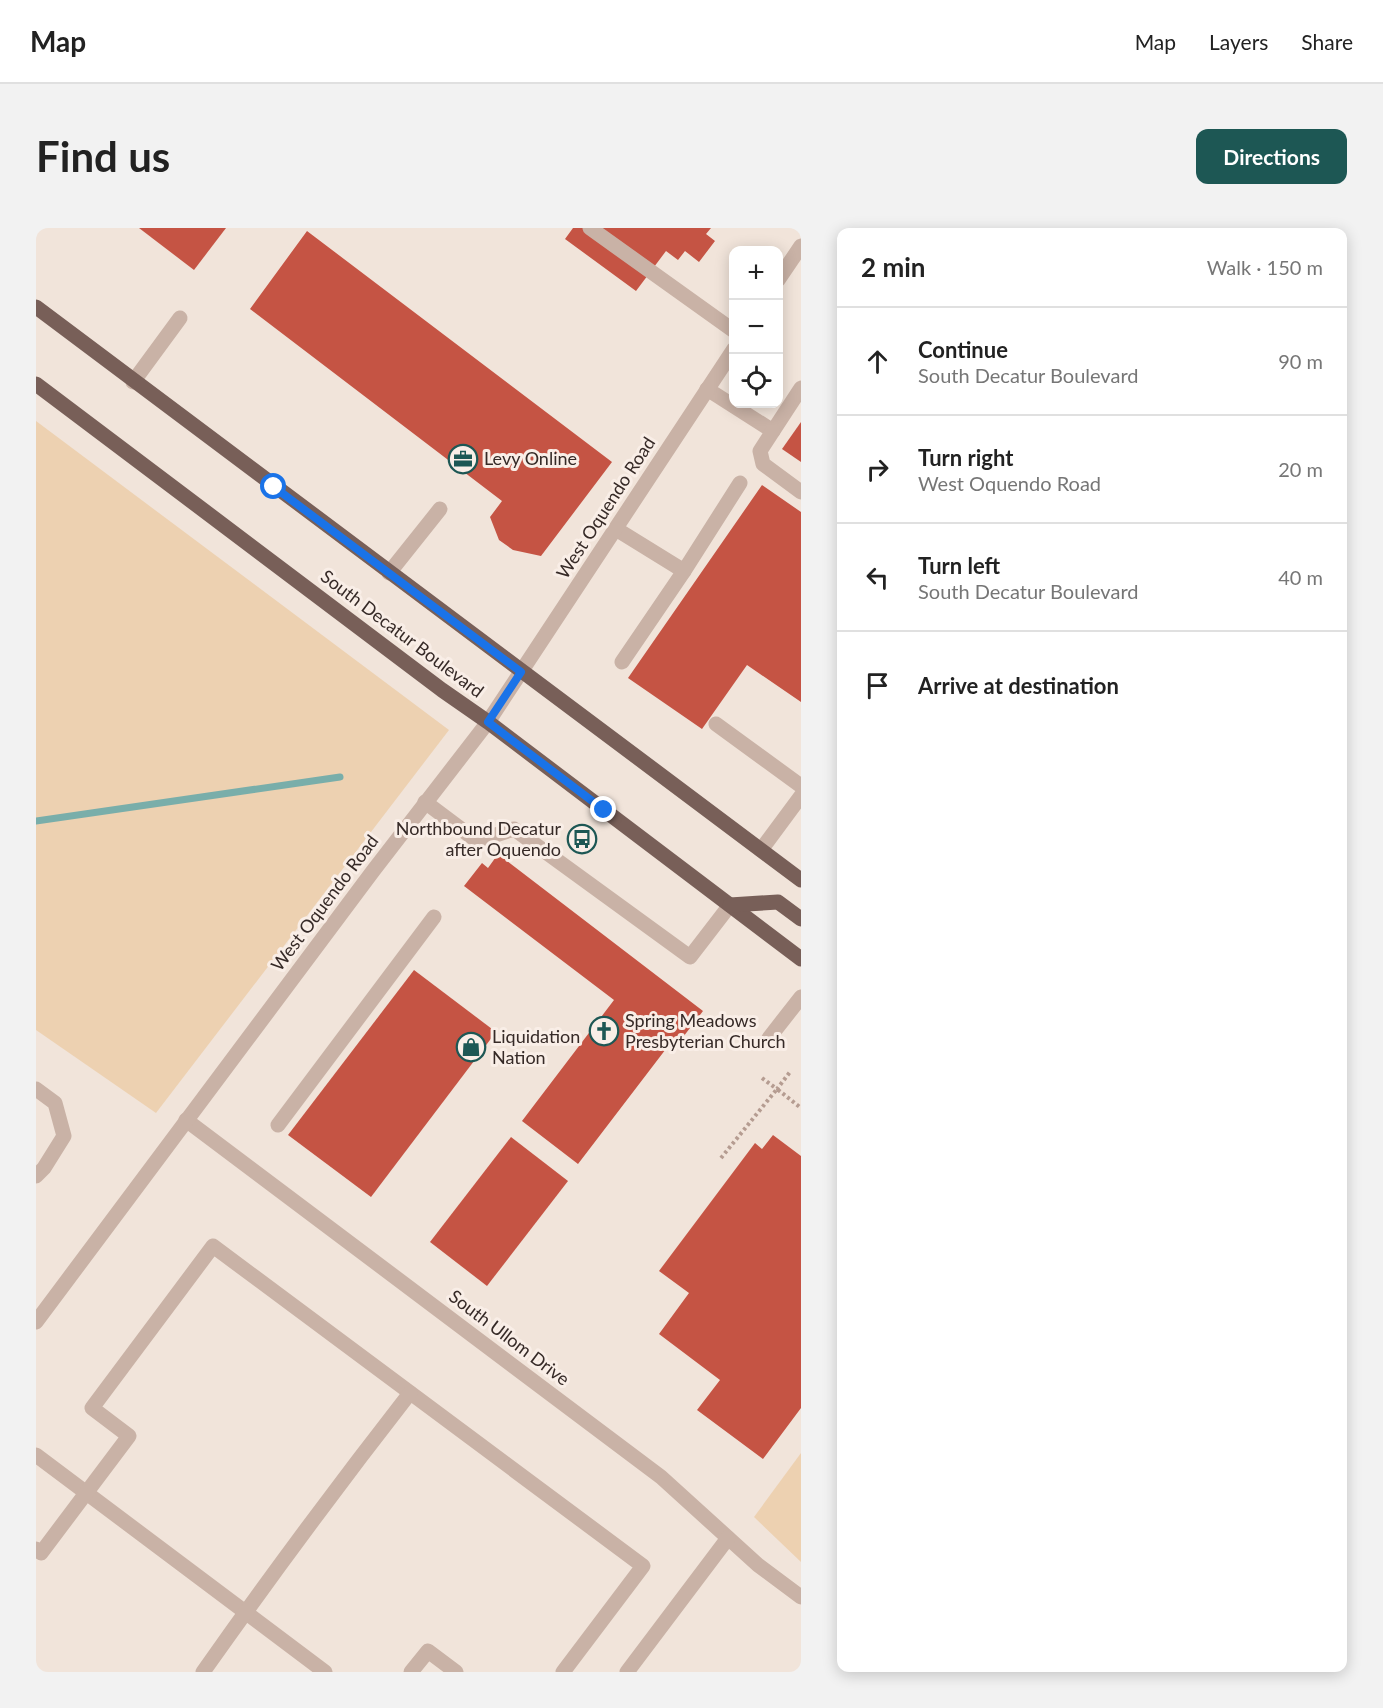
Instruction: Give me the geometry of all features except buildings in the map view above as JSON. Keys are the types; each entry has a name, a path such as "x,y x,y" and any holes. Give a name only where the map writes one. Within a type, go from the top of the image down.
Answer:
{"main road":[{"path":"36,308 801,880"},
{"name":"South Decatur Boulevard","path":"36,384 801,959"},
{"path":"730,905 778,902 801,919"}],"street":[{"path":"590,228 729,327"},
{"path":"783,273 801,246"},
{"path":"134,382 180,318"},
{"name":"West Oquendo Road","path":"36,1322 425,802 488,722 731,354"},
{"path":"801,388 760,451 763,464 801,492"},
{"path":"708,389 773,430"},
{"path":"622,662 740,483"},
{"path":"389,573 440,509"},
{"path":"616,528 684,571"},
{"path":"716,724 801,786"},
{"path":"761,850 801,796"},
{"path":"425,802 477,841 514,829 690,957 730,905"},
{"path":"278,1125 434,917"},
{"path":"769,1038 801,998"},
{"path":"36,1089 55,1103 64,1136 44,1168 36,1176"},
{"name":"South Ullom Drive","path":"186,1120 661,1476 758,1565 801,1597"},
{"path":"36,1549 41,1552 129,1436 92,1408 213,1246 643,1566 563,1672"},
{"path":"203,1672 245,1612 410,1393"},
{"path":"36,1455 325,1672"},
{"path":"627,1672 728,1538"},
{"path":"411,1672 428,1651 456,1672"}],"path":[{"path":"721,1158 790,1072"},
{"path":"762,1078 801,1108"}],"sand":[{"path":"36,421 449,730 156,1113 36,1030"},
{"path":"801,1453 801,1562 754,1517"}],"waterway":[{"path":"36,821 340,777"}],"place":[{"name":"Levy Online","path":"463,459"},
{"name":"Northbound Decatur after Oquendo","path":"582,839"},
{"name":"Spring Meadows Presbyterian Church","path":"604,1031"},
{"name":"Liquidation Nation","path":"471,1047"}],"route":[{"path":"274,487 521,672 488,722 604,810"}]}
